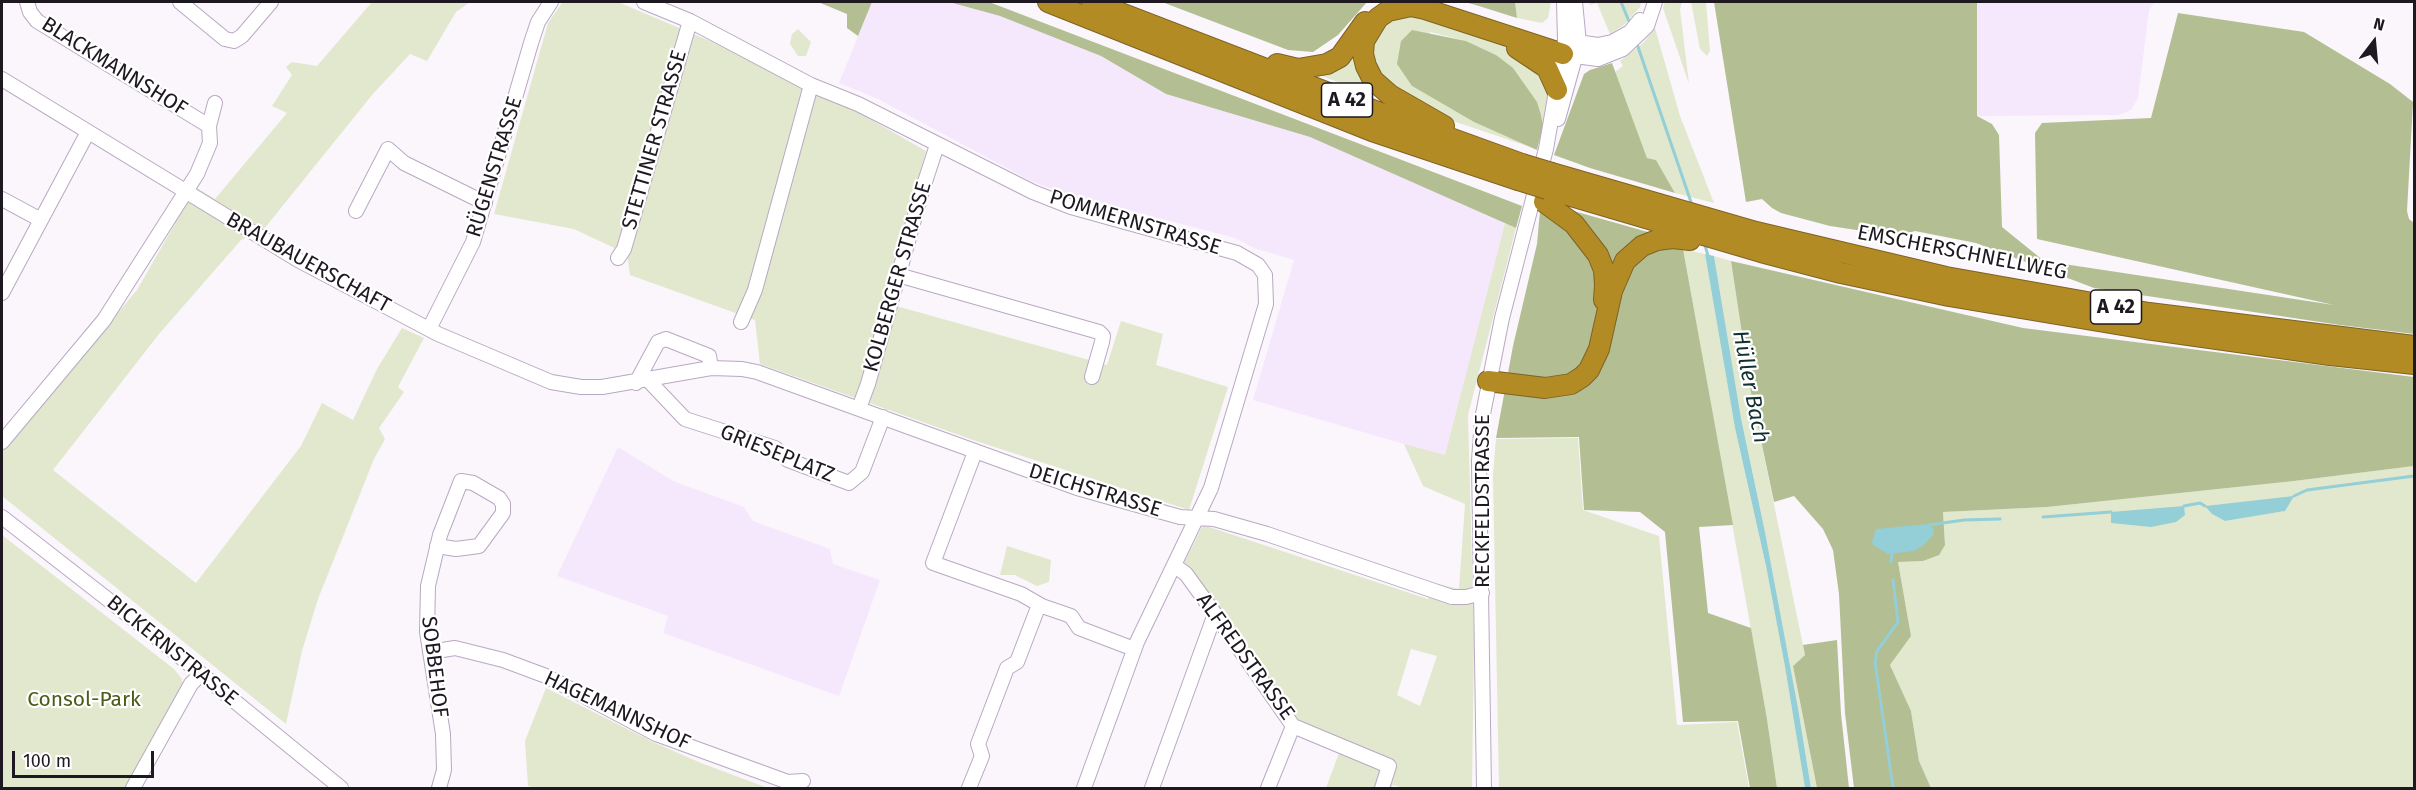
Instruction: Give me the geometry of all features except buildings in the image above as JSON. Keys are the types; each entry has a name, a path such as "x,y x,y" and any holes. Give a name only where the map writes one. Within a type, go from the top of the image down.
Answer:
{"highway":[{"name":"A 42","path":"1048,2 1372,131 1548,188 1684,227"},
{"name":"A 42","path":"1092,2 1369,109 1519,178"},
{"path":"1173,33 1198,34 1283,66 1298,69 1313,68 1340,57 1367,19 1387,4 1396,2"},
{"path":"1418,2 1535,35 1570,49"},
{"path":"1490,375 1559,380 1579,371 1588,361 1593,349 1604,299 1604,270 1589,241 1565,216 1548,188 1519,178 1498,149 1438,123 1390,94 1373,80 1366,66 1364,41 1377,18 1398,7 1411,6 1489,29 1570,49"},
{"path":"1489,29 1547,68 1557,90"},
{"path":"1490,375 1545,388 1571,384 1582,377 1590,370 1599,350 1612,291 1625,261 1642,246 1657,240 1673,238 1684,227"},
{"name":"EMSCHERSCHNELLWEG","path":"1684,227 1756,232 1946,277 2149,313 2415,346"},
{"name":"EMSCHERSCHNELLWEG","path":"1684,227 1722,248 1731,243 1841,273 1972,300 2146,329 2330,355 2415,364"}],"street":[{"name":"BLACKMANNSHOF","path":"27,2 30,12 37,21 209,126"},
{"path":"180,2 225,39 234,41 242,36 271,2"},
{"name":"RÜGENSTRASSE","path":"429,329 473,242 531,43 538,22 551,2"},
{"name":"POMMERNSTRASSE","path":"644,2 690,21 811,86 858,104 1033,192 1068,206 1237,253 1258,265 1264,275 1266,304 1210,488 1134,649 1084,789"},
{"name":"RECKFELDSTRASSE","path":"1484,789 1479,461 1482,419 1502,318 1546,149 1557,90 1570,49 1564,2"},
{"name":"RECKFELDSTRASSE","path":"1546,149 1565,99 1575,2"},
{"path":"1645,21 1648,2"},
{"path":"1570,49 1598,59 1621,44 1645,21 1655,2"},
{"name":"STETTINER STRASSE","path":"618,258 624,249 690,21"},
{"name":"BRAUBAUERSCHAFT","path":"2,79 298,260 429,329 551,382 581,387 610,387 642,381"},
{"path":"741,322 754,290 811,86"},
{"name":"BLACKMANNSHOF","path":"2,442 105,320 196,174 210,143 209,126 215,103"},
{"path":"2,293 88,132"},
{"name":"KOLBERGER STRASSE","path":"859,408 933,155 938,145"},
{"path":"356,212 388,149 404,162 486,203"},
{"path":"2,199 41,220"},
{"path":"898,275 1100,332 1103,336 1102,342 1092,377"},
{"path":"642,381 658,342 666,339 709,356 711,368"},
{"name":"DEICHSTRASSE","path":"642,381 711,368 757,372 1077,488 1180,517 1214,519 1274,536 1452,597 1466,597 1482,593"},
{"name":"GRIESEPLATZ","path":"642,381 685,419 775,448 788,460 849,483 862,472 883,417"},
{"path":"975,452 933,563 1021,594 1042,606 1071,616 1079,628 1134,649"},
{"name":"SOBBEHOF","path":"437,546 456,549 479,546 502,513 503,504 499,498 473,483 462,481 437,546 426,600 430,652 442,734 444,770 440,789"},
{"name":"BICKERNSTRASSE","path":"2,516 341,789"},
{"name":"ALFREDSTRASSE","path":"1175,566 1185,574 1215,614 1293,726 1389,766 1382,789"},
{"path":"969,789 982,756 978,744 1007,668 1017,662 1036,610 1042,606"},
{"path":"1152,789 1215,614"},
{"name":"HAGEMANNSHOF","path":"430,652 455,648 503,660 546,676 656,734 788,782 803,782"},
{"path":"133,789 191,684 201,674"},
{"path":"1268,789 1293,726"}],"shaded area":[{"path":"872,2 949,2 1000,16 1101,56 1166,94 1310,137 1505,223 1445,456 1253,400 1294,260 1254,248 1235,238 1063,193 1031,181 878,99 839,83"},
{"path":"1977,2 2155,2 2149,10 2138,98 2131,110 2119,115 1977,116"},
{"path":"618,447 673,481 744,507 753,521 830,549 833,564 880,580 839,696 663,633 668,616 557,576"}],"green space":[{"path":"372,2 470,2 456,12 427,61 410,54 372,95 264,229 241,240 159,334 53,470 196,583 301,446 322,403 353,420 377,369 402,328 424,338 398,387 404,392 379,428 385,439 374,459 318,599 302,651 286,724 2,496 2,450 137,290 176,222 176,218 197,188 215,199 287,113 272,106 292,75 286,67 292,62 317,66"},
{"path":"565,2 618,2 710,41 863,115 926,151 882,302 1107,365 1121,321 1163,334 1156,365 1228,387 1189,510 976,441 760,364 755,320 630,275 627,254 574,229 494,214 548,23"},
{"path":"818,2 872,2 858,36 847,28 847,14"},
{"path":"949,2 989,2 1522,206 1516,228 1310,137 1166,94 1101,56 1000,16"},
{"path":"1162,2 1367,2 1338,35 1313,52 1288,50"},
{"path":"1465,2 1515,2 1517,18 1479,6"},
{"path":"1515,2 1551,2 1548,18 1542,23 1517,18"},
{"path":"1589,2 1641,2 1640,7 1625,24 1610,34 1597,3 1590,5"},
{"path":"1665,2 1682,2 1680,9 1689,84 1663,8"},
{"path":"1691,2 1706,2 1710,51 1707,56 1700,49"},
{"path":"1714,2 1977,2 1977,116 1992,124 1999,135 2002,227 2044,261 2334,305 2037,239 2035,133 2042,123 2151,118 2178,13 2304,32 2390,84 2413,102 2407,211 2409,219 2414,223 2414,334 2094,288 1976,243 1915,231 1902,235 1889,235 1830,226 1781,213 1762,199 1746,202"},
{"path":"1398,16 1422,16 1484,35 1540,67 1550,97 1543,126 1541,115 1496,55 1466,41 1430,32 1412,86 1474,122 1536,149 1456,122 1425,106 1383,78 1377,68 1373,49 1376,37"},
{"path":"1655,28 1680,116 1714,203 1675,193 1656,160 1647,158 1615,72 1623,66 1620,61 1643,43"},
{"path":"798,29 811,42 806,56 798,56 790,44 792,34"},
{"path":"1412,30 1466,41 1496,55 1513,68 1537,102 1541,115 1543,126 1537,150 1474,122 1412,86 1397,64 1401,41"},
{"path":"1352,49 1398,105 1314,73"},
{"path":"1612,63 1647,158 1656,160 1675,193 1554,155 1584,74"},
{"path":"1556,206 1662,236 1683,249 1733,525 1699,527 1708,613 1751,628 1777,788 1750,788 1738,721 1683,722 1665,532 1640,512 1584,510 1579,437 1496,438 1513,346 1537,244 1540,211"},
{"path":"1505,223 1516,228 1468,415 1474,642 1472,788 1404,788 1393,785 1391,788 1326,788 1342,745 1299,724 1183,565 1203,525 1428,599 1434,583 1459,589 1465,504 1423,486 1404,444 1445,455","holes":["1411,649 1437,656 1420,706 1397,695"]},
{"path":"1683,249 1705,254 1735,428 1766,566 1785,667 1805,788 1777,788 1767,719"},
{"path":"1714,256 1731,261 1751,393 1805,655 1793,666 1817,788 1811,788 1765,532 1741,418"},
{"path":"1731,261 2023,328 2414,377 2414,466 2047,507 1943,512 1945,545 1939,555 1923,561 1898,562 1911,636 1890,665 1911,711 1919,761 1931,788 1854,788 1845,713 1839,594 1833,550 1823,529 1794,496 1774,502 1751,393"},
{"path":"1578,438 1583,510 1659,536 1677,725 1737,722 1749,788 1499,788 1493,475 1496,439"},
{"path":"2414,466 2414,788 1931,788 1919,761 1911,711 1890,665 1911,636 1898,562 1923,561 1945,545 1943,512 2047,507","holes":["2293,497 2284,511 2225,521 2212,514 2206,506"]},
{"name":"Consol-Park","path":"2,535 174,669 182,679 183,685 126,788 2,788"},
{"path":"1007,546 1051,560 1049,582 1037,586 1015,575 1000,575"},
{"path":"1837,640 1841,714 1849,788 1817,788 1793,666 1805,655 1803,645"},
{"path":"546,688 653,742 768,788 534,788 528,786 525,741"}],"water":[{"path":"1705,254 1714,256 1741,418 1765,532 1811,788 1805,788 1785,667 1766,566 1735,428"},
{"path":"2294,496 2285,511 2225,521 2212,514 2205,506"},
{"path":"2184,506 2185,515 2176,522 2151,527 2111,523 2111,512"},
{"path":"1928,524 1934,529 1933,535 1914,551 1888,554 1873,545 1876,529"}],"waterway":[{"name":"Hüller Bach","path":"1621,2 1631,26"},
{"name":"Hüller Bach","path":"1636,41 1692,205"},
{"name":"Hüller Bach","path":"1704,242 1709,259"},
{"path":"2294,496 2307,490 2414,476"},
{"path":"2184,506 2200,503 2205,506"},
{"path":"2043,517 2111,512"},
{"path":"1929,525 1964,520 2000,519"},
{"path":"1891,562 1892,554"},
{"path":"1893,580 1898,622 1877,651 1875,662 1893,788"}]}
